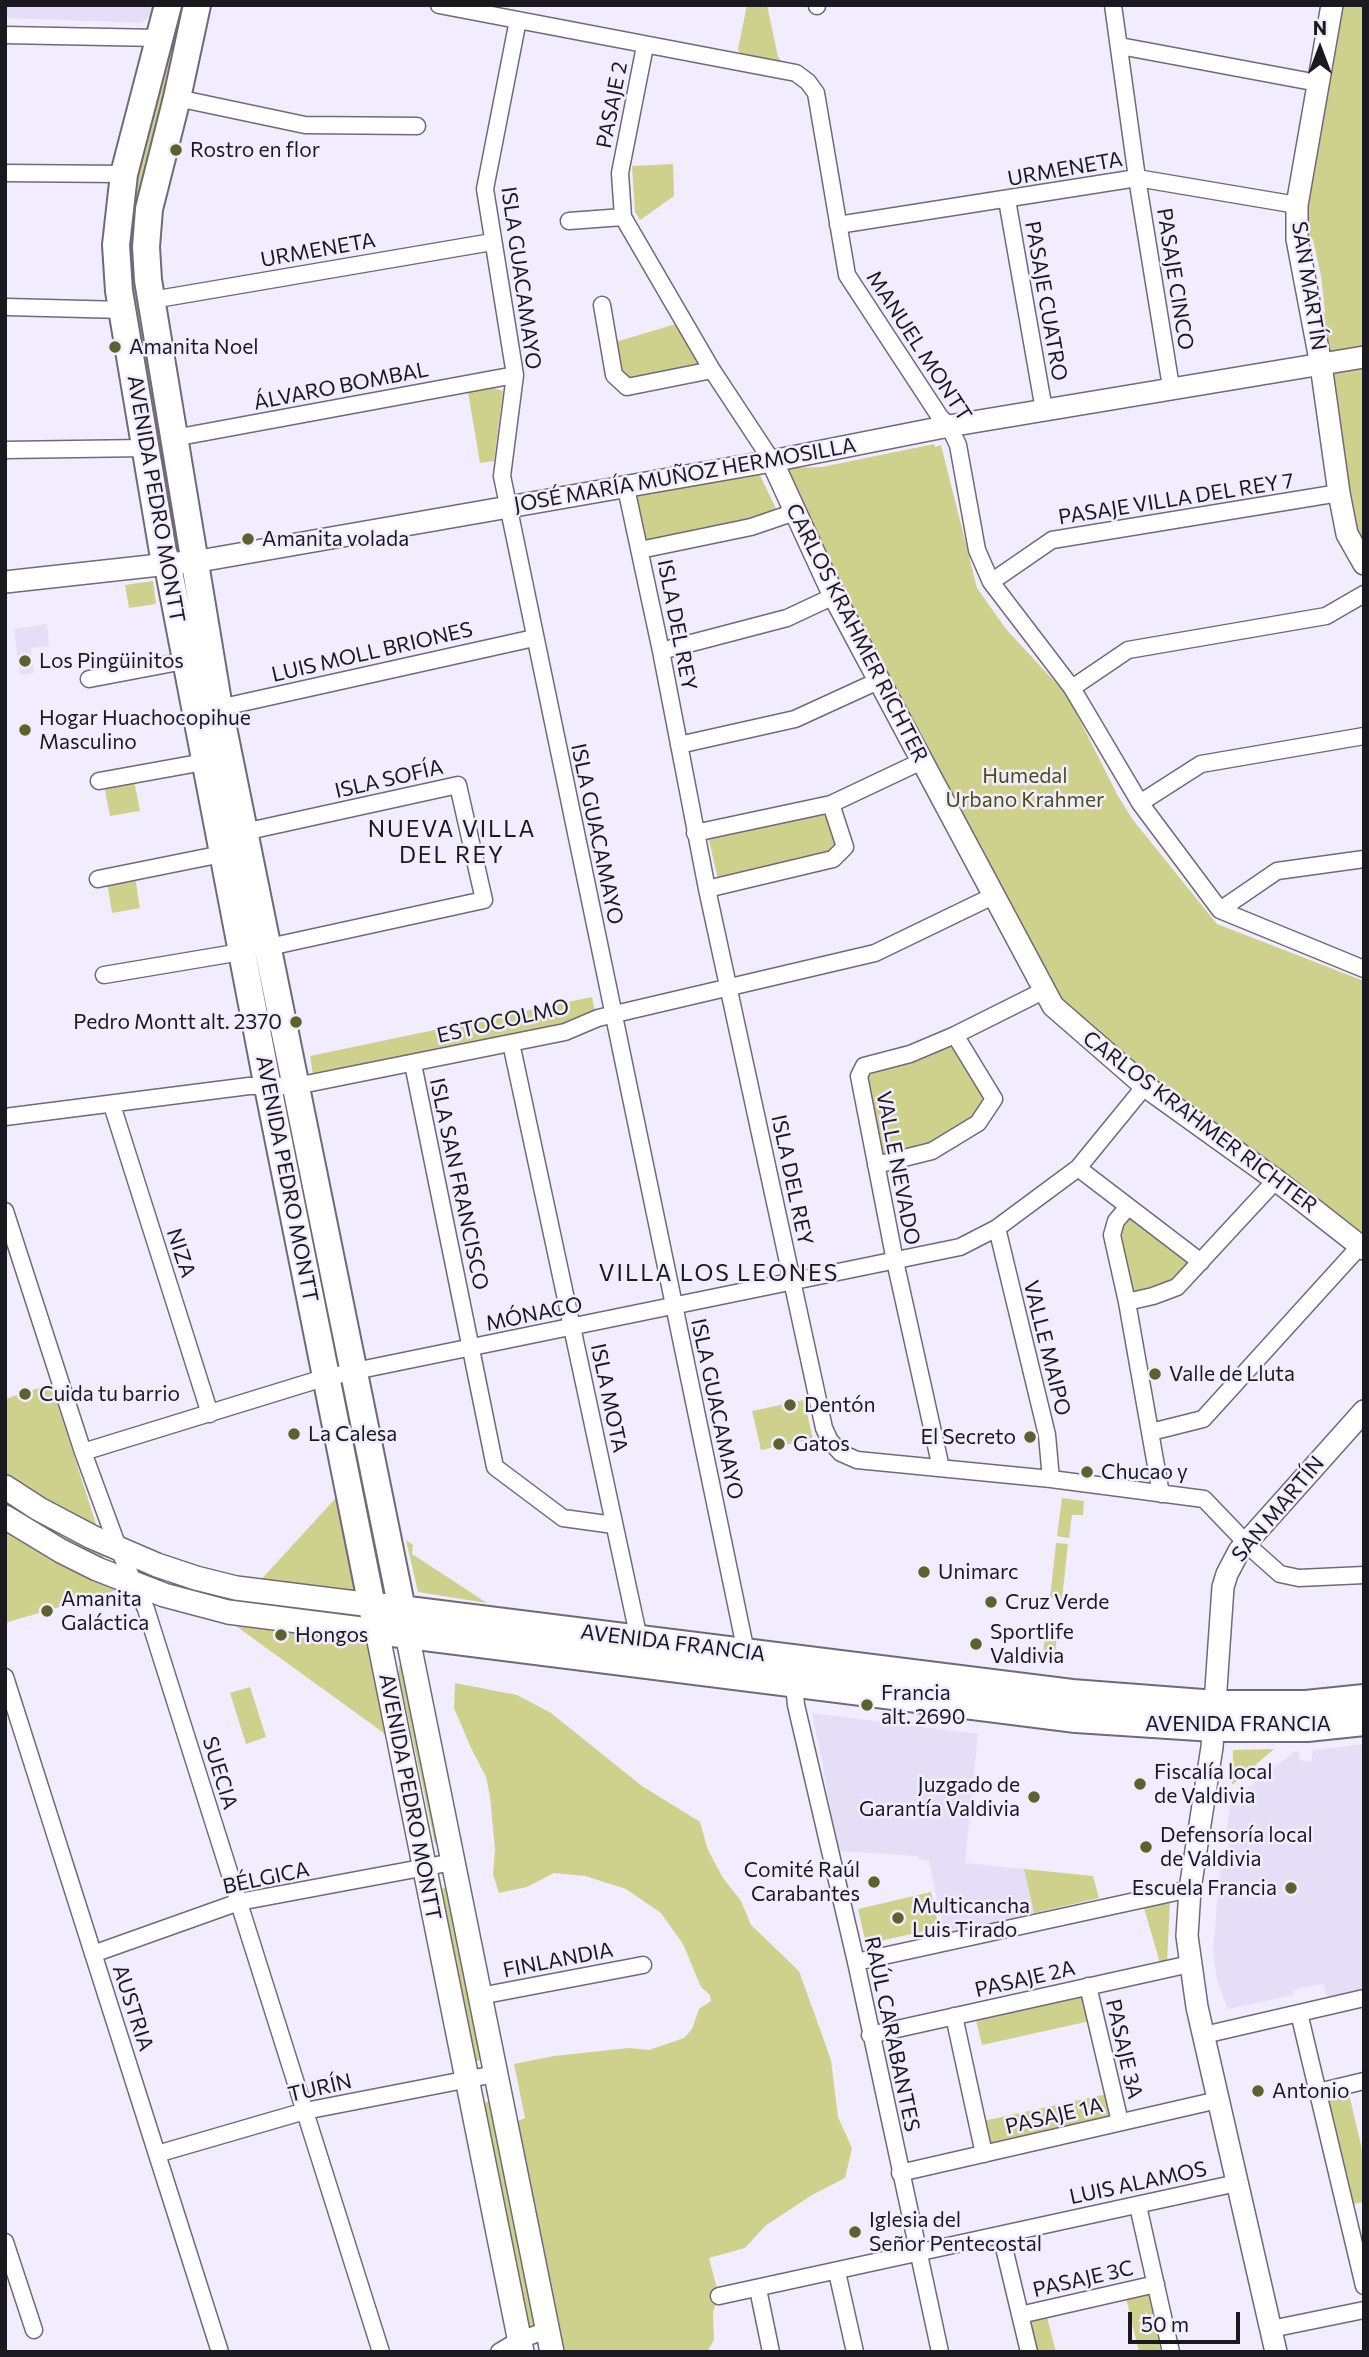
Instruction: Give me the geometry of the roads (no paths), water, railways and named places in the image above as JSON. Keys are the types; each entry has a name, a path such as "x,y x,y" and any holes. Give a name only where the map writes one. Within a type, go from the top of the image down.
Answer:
{"main road":[{"name":"AVENIDA PEDRO MONTT","path":"168,5 124,174 116,267 145,448 184,661 520,2346"},
{"name":"AVENIDA PEDRO MONTT","path":"197,5 147,227 146,265 219,708 550,2341"},
{"name":"AVENIDA FRANCIA","path":"5,1487 65,1524 119,1550 196,1578 375,1618 627,1645 746,1652 827,1675 1072,1693 1307,1728 1364,1722"},
{"name":"AVENIDA FRANCIA","path":"5,1517 61,1551 164,1595 228,1612 375,1618"},
{"name":"AVENIDA FRANCIA","path":"627,1645 794,1684 827,1675"},
{"name":"AVENIDA FRANCIA","path":"1215,1716 1364,1698"}],"street":[{"name":"MANUEL MONTT","path":"439,5 796,73 808,82 816,93 847,275 940,417 949,426 958,445 977,550 991,582 1072,688 1140,803 1220,910"},
{"name":"PASAJE CINCO","path":"1113,5 1137,178 1171,387"},
{"name":"SAN MARTÍN","path":"1332,5 1297,205 1297,239 1321,365 1347,534 1364,564"},
{"name":"ISLA GUACAMAYO","path":"518,20 485,189 515,375 502,476 746,1652"},
{"path":"5,35 159,38"},
{"name":"PASAJE 2","path":"620,173 645,46"},
{"path":"1120,46 1318,83"},
{"path":"177,97 305,125 417,127"},
{"path":"5,173 124,174"},
{"name":"CARLOS KRAHMER RICHTER","path":"620,173 623,218 712,370 772,461 834,596 1053,1006 1146,1086 1276,1180 1362,1247"},
{"name":"URMENETA","path":"838,225 1137,178 1297,205"},
{"name":"PASAJE CUATRO","path":"1007,200 1044,410"},
{"path":"569,221 623,218"},
{"name":"URMENETA","path":"152,300 492,242"},
{"path":"603,305 614,375 627,387 712,370"},
{"path":"7,307 123,310"},
{"name":"JOSÉ MARÍA MUÑOZ HERMOSILLA","path":"6,580 194,562 626,488 949,426 1171,387 1364,357"},
{"name":"ÁLVARO BOMBAL","path":"174,438 515,375"},
{"path":"5,450 145,448"},
{"name":"ISLA DEL REY","path":"626,488 661,651 695,833 824,1428 830,1441 841,1453 857,1460 1051,1479 1204,1499 1280,1573 1299,1578 1364,1575"},
{"name":"PASAJE VILLA DEL REY 7","path":"991,582 1052,540 1339,493"},
{"path":"640,550 751,527 795,512"},
{"path":"1072,688 1128,650 1326,616 1364,594"},
{"path":"661,651 787,618 834,596"},
{"name":"LUIS MOLL BRIONES","path":"219,708 534,638"},
{"path":"89,679 184,661"},
{"path":"678,745 795,719 878,681"},
{"path":"1140,803 1200,764 1364,736"},
{"path":"695,833 831,804 922,761"},
{"path":"99,781 204,762"},
{"name":"ISLA SOFÍA","path":"244,832 458,785 484,900 269,947"},
{"path":"707,889 832,859 845,847 831,804"},
{"path":"98,879 222,854"},
{"path":"1220,910 1277,871 1364,859"},
{"name":"ESTOCOLMO","path":"5,1117 268,1085 296,1086 565,1032 598,1018 875,953 993,896"},
{"path":"1220,910 1364,969"},
{"path":"104,975 242,952"},
{"name":"VALLE NEVADO","path":"941,1468 895,1261 859,1076 864,1066 910,1054 1043,991"},
{"path":"876,1165 932,1152 978,1123 994,1099 955,1035"},
{"name":"ISLA MOTA","path":"511,1043 614,1525 627,1645"},
{"name":"ISLA SAN FRANCISCO","path":"413,1064 495,1467 563,1518 614,1525"},
{"name":"MÓNACO","path":"83,1452 355,1371 960,1247 997,1228 1078,1168 1146,1086"},
{"name":"NIZA","path":"112,1105 210,1414"},
{"path":"1078,1168 1201,1262"},
{"path":"1127,1302 1177,1287 1276,1180"},
{"path":"1128,1207 1116,1221 1112,1235 1127,1302 1161,1494"},
{"name":"SUECIA","path":"5,1211 83,1452 119,1550 146,1609 382,2352"},
{"name":"VALLE MAIPO","path":"997,1228 1047,1435 1051,1479"},
{"path":"1151,1432 1203,1419 1362,1247"},
{"name":"SAN MARTÍN","path":"1276,2352 1189,1964 1187,1936 1190,1889 1215,1716 1223,1587 1232,1561 1364,1411"},
{"name":"AUSTRIA","path":"5,1677 220,2352"},
{"name":"RAÚL CARABANTES","path":"794,1684 796,1704 856,1962 940,2352"},
{"name":"BÉLGICA","path":"93,1954 239,1902 453,1862"},
{"path":"856,1962 1190,1889"},
{"name":"PASAJE 2A","path":"870,2035 1189,1964"},
{"name":"FINLANDIA","path":"480,1996 643,1965"},
{"name":"PASAJE 3A","path":"1088,1986 1120,2122"},
{"path":"1204,2035 1364,1998"},
{"path":"1300,2013 1318,2092 1357,2222 1364,2286"},
{"path":"954,2016 984,2154"},
{"name":"TURÍN","path":"157,2154 305,2112 495,2074"},
{"path":"1318,2092 1364,2081"},
{"name":"PASAJE 1A","path":"900,2173 1218,2100"},
{"name":"LUIS ALAMOS","path":"719,2296 1237,2183"},
{"path":"1138,2206 1171,2352"},
{"path":"1001,2235 1029,2352"},
{"path":"6,2244 34,2330"},
{"path":"837,2272 855,2352"},
{"name":"PASAJE 3C","path":"1020,2315 1156,2284"},
{"path":"758,2289 771,2352"},
{"path":"1271,2329 1364,2309"},
{"path":"499,2352 550,2341"}],"place":[{"name":"Rostro en flor","path":"176,150"},
{"name":"Amanita Noel","path":"115,347"},
{"name":"Amanita volada","path":"248,539"},
{"name":"Los Pingüinitos","path":"25,661"},
{"name":"Hogar Huachocopihue Masculino","path":"25,730"},
{"name":"Pedro Montt alt. 2370","path":"296,1022"},
{"name":"Valle de Lluta","path":"1155,1374"},
{"name":"Cuida tu barrio","path":"25,1394"},
{"name":"Dentón","path":"790,1405"},
{"name":"La Calesa","path":"294,1434"},
{"name":"El Secreto","path":"1030,1437"},
{"name":"Gatos","path":"779,1444"},
{"name":"Chucao y","path":"1087,1472"},
{"name":"Unimarc","path":"924,1572"},
{"name":"Cruz Verde","path":"991,1602"},
{"name":"Amanita Galáctica","path":"47,1611"},
{"name":"Hongos","path":"281,1635"},
{"name":"Sportlife Valdivia","path":"976,1644"},
{"name":"Francia alt. 2690","path":"867,1705"},
{"name":"Fiscalía local de Valdivia","path":"1140,1784"},
{"name":"Juzgado de Garantía Valdivia","path":"1034,1797"},
{"name":"Defensoría local de Valdivia","path":"1146,1847"},
{"name":"Comité Raúl Carabantes","path":"874,1882"},
{"name":"Escuela Francia","path":"1291,1888"},
{"name":"Multicancha Luis Tirado","path":"898,1918"},
{"name":"Antonio","path":"1258,2091"},
{"name":"Iglesia del Señor Pentecostal","path":"855,2232"}],"district":[{"name":"NUEVA VILLA DEL REY","path":"452,842"},
{"name":"VILLA LOS LEONES","path":"719,1273"}],"park label":[{"name":"Humedal Urbano Krahmer","path":"1025,788"}]}
